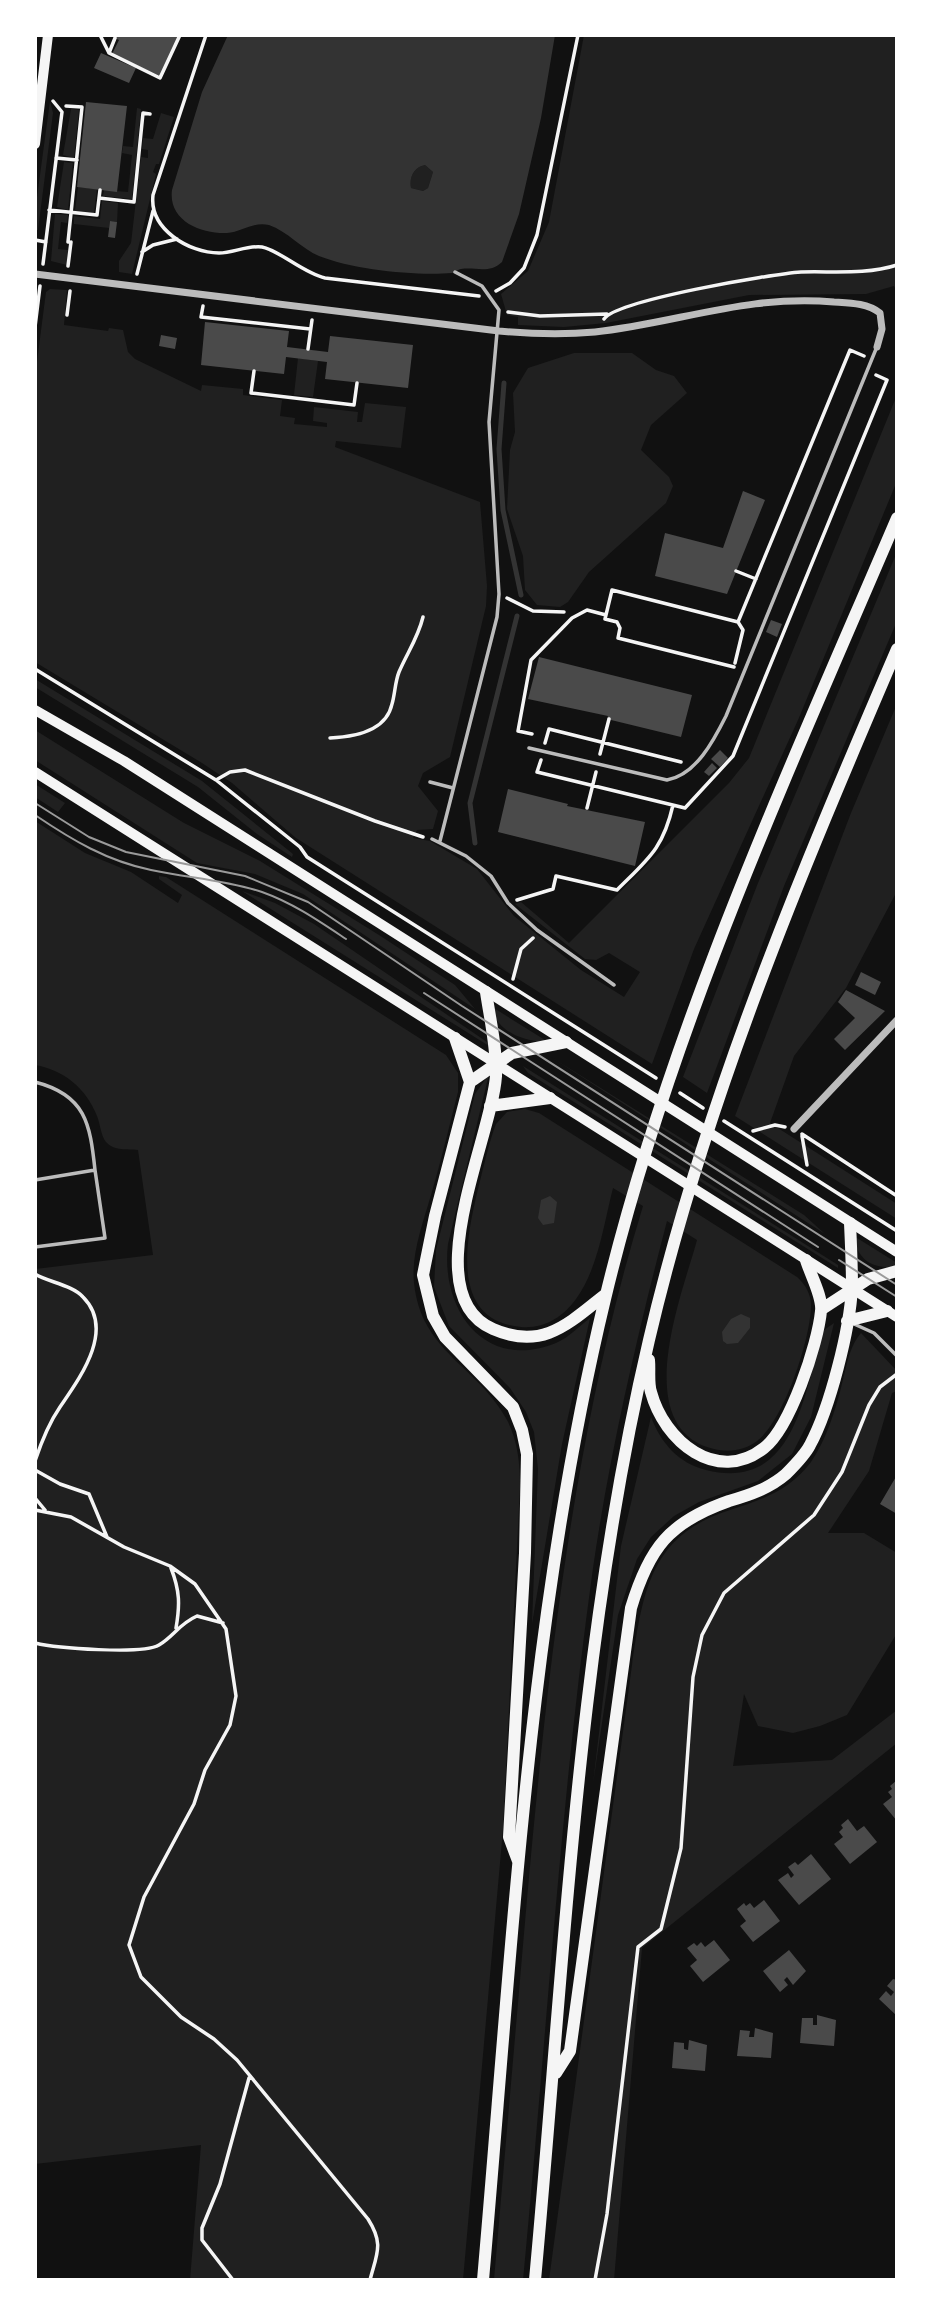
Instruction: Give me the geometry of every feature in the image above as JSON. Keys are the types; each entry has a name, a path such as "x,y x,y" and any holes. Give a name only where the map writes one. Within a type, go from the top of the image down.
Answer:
{"main road":[{"path":"35,144 48,35"},
{"path":"483,2280 520,1865 559,1531 581,1406 606,1294 632,1199 673,1070 762,834 897,518"},
{"path":"535,2280 579,1790 599,1606 621,1470 648,1342 677,1227 718,1099 780,926 897,649"},
{"path":"35,710 124,761 897,1252"},
{"path":"35,772 892,1314"},
{"path":"486,992 495,1062 490,1106 461,1224 457,1261 459,1284 472,1312 489,1328 510,1336 539,1337 565,1325 606,1294"},
{"path":"455,1038 470,1082 432,1227 423,1275 433,1316 445,1337 513,1407 527,1454 525,1553 509,1837 520,1865"},
{"path":"470,1082 495,1062 512,1053 566,1042"},
{"path":"490,1106 550,1098"},
{"path":"554,2077 570,2051 631,1608 640,1578 657,1546 677,1525 706,1509 767,1487 786,1474 809,1448 822,1419 847,1321 852,1288 850,1223"},
{"path":"648,1342 651,1392 668,1430 697,1455 714,1461 750,1458 766,1447 786,1423 799,1392 822,1309 806,1260"},
{"path":"822,1309 868,1279 897,1271"},
{"path":"847,1321 892,1314"}],"street":[{"path":"35,274 499,331 594,332 746,303 825,301 867,306 880,313 882,329 877,347"},
{"path":"794,1129 897,1020"}],"lane":[{"path":"440,841 497,617 499,594 489,422 499,310 490,294 455,272"},
{"path":"529,748 667,780 684,773 709,747 726,716 877,347"},
{"path":"430,782 453,788"},
{"path":"432,839 466,856 491,876 508,903 537,930 614,985"},
{"path":"35,1082 66,1093 82,1110 90,1130 105,1238 35,1247"},
{"path":"35,1180 96,1170"},
{"path":"847,1321 874,1333 897,1356"}],"path":[{"path":"100,35 108,53 160,78 180,35"},
{"path":"135,286 153,211 155,189 206,35"},
{"path":"153,211 177,239 213,253 263,247 307,273 325,278 461,297 490,294 510,283 524,268 537,235 578,35"},
{"path":"108,53 115,38"},
{"path":"66,106 82,107 68,268"},
{"path":"43,265 62,112"},
{"path":"99,198 134,202 143,113 150,114"},
{"path":"56,158 77,160"},
{"path":"49,210 97,215 100,190"},
{"path":"141,253 153,245 177,239"},
{"path":"35,240 46,242"},
{"path":"499,310 540,316 607,314 634,304 798,272 864,271 897,265"},
{"path":"35,327 40,284"},
{"path":"67,315 70,288"},
{"path":"203,304 201,317 310,329"},
{"path":"594,332 607,314"},
{"path":"308,349 312,318"},
{"path":"738,622 850,350 872,359"},
{"path":"254,371 251,393 354,405 356,383"},
{"path":"736,571 757,579"},
{"path":"729,680 734,667 744,630 738,622 612,590 605,619 617,622 620,628 618,638 734,667"},
{"path":"499,594 533,611 564,612"},
{"path":"532,734 518,731 531,660 572,618 587,610 606,615"},
{"path":"330,738 348,737 382,723 391,709 397,675 418,638 424,617"},
{"path":"35,669 216,780 300,847 307,857 661,1081"},
{"path":"543,751 549,729 682,763 689,755"},
{"path":"216,780 230,772 244,770 409,834 432,839"},
{"path":"508,903 553,889 556,876 617,890 655,853 667,833 673,805"},
{"path":"513,979 521,949 537,930"},
{"path":"673,1089 708,1111"},
{"path":"720,1119 897,1231"},
{"path":"754,1131 775,1125 794,1129 897,1196"},
{"path":"802,1134 807,1165"},
{"path":"35,1274 83,1296 95,1321 88,1366 78,1385 59,1408 35,1461"},
{"path":"595,2280 607,2214 638,1947 661,1929 681,1848 694,1677 702,1634 724,1593 814,1515 842,1472 869,1405 880,1387 897,1374"},
{"path":"35,1469 60,1484 89,1494 107,1536"},
{"path":"35,1498 46,1511"},
{"path":"35,1510 71,1517 170,1566 195,1584 223,1623 232,1653 236,1696 230,1725 205,1770 194,1804 144,1897 129,1945 141,1977 181,2017 214,2039 237,2060 249,2078 284,2113 322,2167 377,2234 378,2253 370,2280"},
{"path":"170,1566 179,1589 181,1607 176,1628"},
{"path":"35,1634 37,1643 120,1650 157,1646 176,1628 197,1616 223,1623"},
{"path":"233,2280 202,2240 202,2228 220,2184 249,2078"}],"shaded area":[{"path":"228,35 555,35 541,118 519,214 502,262 488,269 461,269 453,273 437,274 367,268 319,256 269,225 258,224 238,231 217,233 188,224 175,210 172,190 202,92","holes":["425,165 433,172 428,188 423,191 411,188 415,170"]},
{"path":"584,35 897,35 897,292 894,286 866,294 749,295 606,323 564,327 518,325 518,317 507,315 501,294 528,271 549,222"},
{"path":"50,101 53,113 38,230 35,230 35,212"},
{"path":"137,108 141,109 132,199 103,196 104,190 128,192 132,155 122,153 123,146 133,147"},
{"path":"71,109 79,110 74,158 63,155"},
{"path":"161,113 174,117 159,164 156,164 153,172 156,174 132,274 119,272 119,261 131,243 141,157 148,158 148,150 142,149 143,138 153,139"},
{"path":"64,162 73,163 68,210 57,207"},
{"path":"425,165 433,172 428,188 423,191 411,188 413,173"},
{"path":"78,187 97,189 94,213 75,211"},
{"path":"102,201 118,203 117,222 110,221 109,228 74,224 74,216 100,219"},
{"path":"55,214 68,215 67,223 61,222 58,249 68,250 67,265 51,261"},
{"path":"50,289 67,290 64,325 108,331 109,328 123,330 128,352 135,359 201,391 202,385 243,389 243,395 282,400 280,416 295,418 294,424 327,427 327,423 313,421 314,407 358,412 357,422 362,422 365,403 406,407 401,448 336,441 335,447 480,502 487,586 486,606 450,757 423,773 418,786 438,811 433,829 417,830 413,838 430,841 477,869 514,916 581,970 624,997 640,972 609,953 596,960 585,959 515,904 521,902 569,943 729,783 749,758 897,395 897,481 798,720 694,949 652,1064 296,838 232,783 202,763 35,662 35,377 46,292"},
{"path":"574,353 632,353 656,370 674,376 687,393 651,425 641,450 669,477 673,486 666,503 589,572 568,602 560,607 537,605 525,590 523,556 507,509 510,450 515,432 513,393 528,368"},
{"path":"298,358 318,361 313,397 294,395"},
{"path":"897,552 897,621 784,886 707,1093 683,1077 758,883"},
{"path":"35,679 202,781 293,854 292,857 257,834 198,787 35,687"},
{"path":"897,704 897,891 846,988 794,1056 770,1123 897,1204 897,1219 735,1116 851,813"},
{"path":"35,730 184,823 260,861 379,935 455,985 475,1009 303,894 255,874 197,863 35,760"},
{"path":"35,784 65,803 58,812 35,797"},
{"path":"35,821 85,853 131,872 178,903 182,895 159,879 159,876 166,877 446,1055 458,1073 458,1092 416,1250 414,1283 427,1326 452,1357 495,1401 507,1420 514,1436 520,1470 503,1829 463,2280 190,2280 201,2145 35,2164 35,1269 153,1255 138,1150 109,1145 92,1106 80,1089 55,1071 35,1065"},
{"path":"242,891 275,903 314,924 487,1042 489,1046"},
{"path":"489,1005 545,1040 544,1042 510,1033 498,1021"},
{"path":"551,1057 804,1215 825,1234"},
{"path":"523,1066 838,1265 838,1268 528,1073"},
{"path":"489,1074 448,1244 447,1268 460,1312 472,1329 489,1342 508,1349 531,1350 556,1343 590,1318 562,1444 532,1624 538,1469 534,1432 526,1412 510,1388 449,1326 434,1287 436,1250 475,1094"},
{"path":"525,1109 539,1113 797,1277 807,1289 811,1305 806,1337 794,1378 777,1416 767,1431 752,1445 740,1449 727,1451 707,1447 684,1432 671,1411 667,1383 668,1353 674,1321 697,1240 667,1221 625,1394 593,1568 562,1835 523,2280 494,2280 535,1812 567,1549 599,1376 643,1206 613,1188 590,1274 576,1299 559,1316 545,1324 521,1327 497,1321 481,1308 471,1291 468,1270 468,1247 475,1201 496,1124 507,1112"},
{"path":"550,1196 557,1202 554,1223 543,1225 538,1218 541,1200"},
{"path":"857,1238 897,1263 897,1268 881,1267 864,1259 853,1239"},
{"path":"741,1314 750,1318 750,1328 738,1343 727,1344 723,1341 722,1332 731,1319"},
{"path":"834,1323 811,1417 792,1454 758,1481 699,1502 674,1516 651,1537 637,1559 618,1615 593,1784 621,1546 651,1417 672,1451 696,1467 736,1473 760,1466 778,1451 792,1430 802,1406 824,1330"},
{"path":"861,1333 897,1371 897,1391 892,1393 869,1471 828,1533 864,1533 897,1553 897,1633 847,1715 820,1726 793,1733 758,1726 744,1694 733,1766 832,1760 897,1710 897,1743 642,1948 614,2280 549,2280 632,1665 647,1590 655,1570 682,1534 703,1521 775,1493 803,1472 821,1445 829,1426 850,1352"}],"building":[{"path":"108,35 179,35 160,76 112,54 119,40"},
{"path":"101,53 136,68 129,83 94,68"},
{"path":"86,102 127,106 117,192 77,187"},
{"path":"110,221 117,222 115,238 108,237"},
{"path":"205,322 289,331 287,347 328,352 330,336 413,345 408,388 325,379 327,362 286,357 284,374 201,365"},
{"path":"161,335 177,338 175,349 159,346"},
{"path":"743,491 765,500 727,594 655,576 665,533 723,548"},
{"path":"771,620 782,624 777,637 766,632"},
{"path":"539,657 692,695 681,737 607,719 608,716 528,699"},
{"path":"720,750 728,758 720,767 711,759"},
{"path":"712,763 717,768 709,776 704,772"},
{"path":"508,789 568,804 567,806 645,822 635,866 498,832"},
{"path":"861,972 881,982 875,995 855,985"},
{"path":"846,990 885,1011 845,1050 834,1039 855,1018 838,1002"},
{"path":"897,1475 897,1514 880,1504"},
{"path":"897,1780 897,1821 883,1804 892,1797 888,1792"},
{"path":"848,1819 857,1831 864,1826 877,1842 850,1864 834,1844 843,1837 839,1832 843,1828 841,1825"},
{"path":"811,1854 831,1879 799,1905 778,1880 788,1873 791,1878 794,1875 788,1867 795,1862 798,1865"},
{"path":"764,1900 780,1921 753,1942 740,1926 746,1921 737,1909 744,1903 746,1906 750,1903 754,1908"},
{"path":"714,1940 730,1960 703,1982 690,1966 697,1960 687,1948 694,1943 697,1946 701,1942 705,1947"},
{"path":"789,1950 806,1971 793,1985 787,1977 784,1980 788,1985 780,1992 763,1971"},
{"path":"893,1979 897,1980 897,2016 879,1999 886,1991 891,1996 894,1992 887,1986"},
{"path":"817,2015 836,2020 834,2046 800,2043 802,2018 813,2018 813,2025 817,2025"},
{"path":"755,2028 773,2033 771,2058 737,2056 740,2030 750,2031 749,2037 754,2037"},
{"path":"689,2040 707,2045 705,2071 672,2068 674,2042 684,2043 684,2049 688,2050"}],"waterway":[{"path":"504,383 499,449 503,510 521,595"},
{"path":"475,843 470,803 517,616"}],"tram line":[{"path":"35,803 89,837 126,852 245,876 308,902 462,1006 897,1285"},
{"path":"35,815 76,841 120,861 151,870 235,885 273,896 306,913 346,939"},
{"path":"424,993 818,1247"},
{"path":"839,1260 897,1297"}]}
